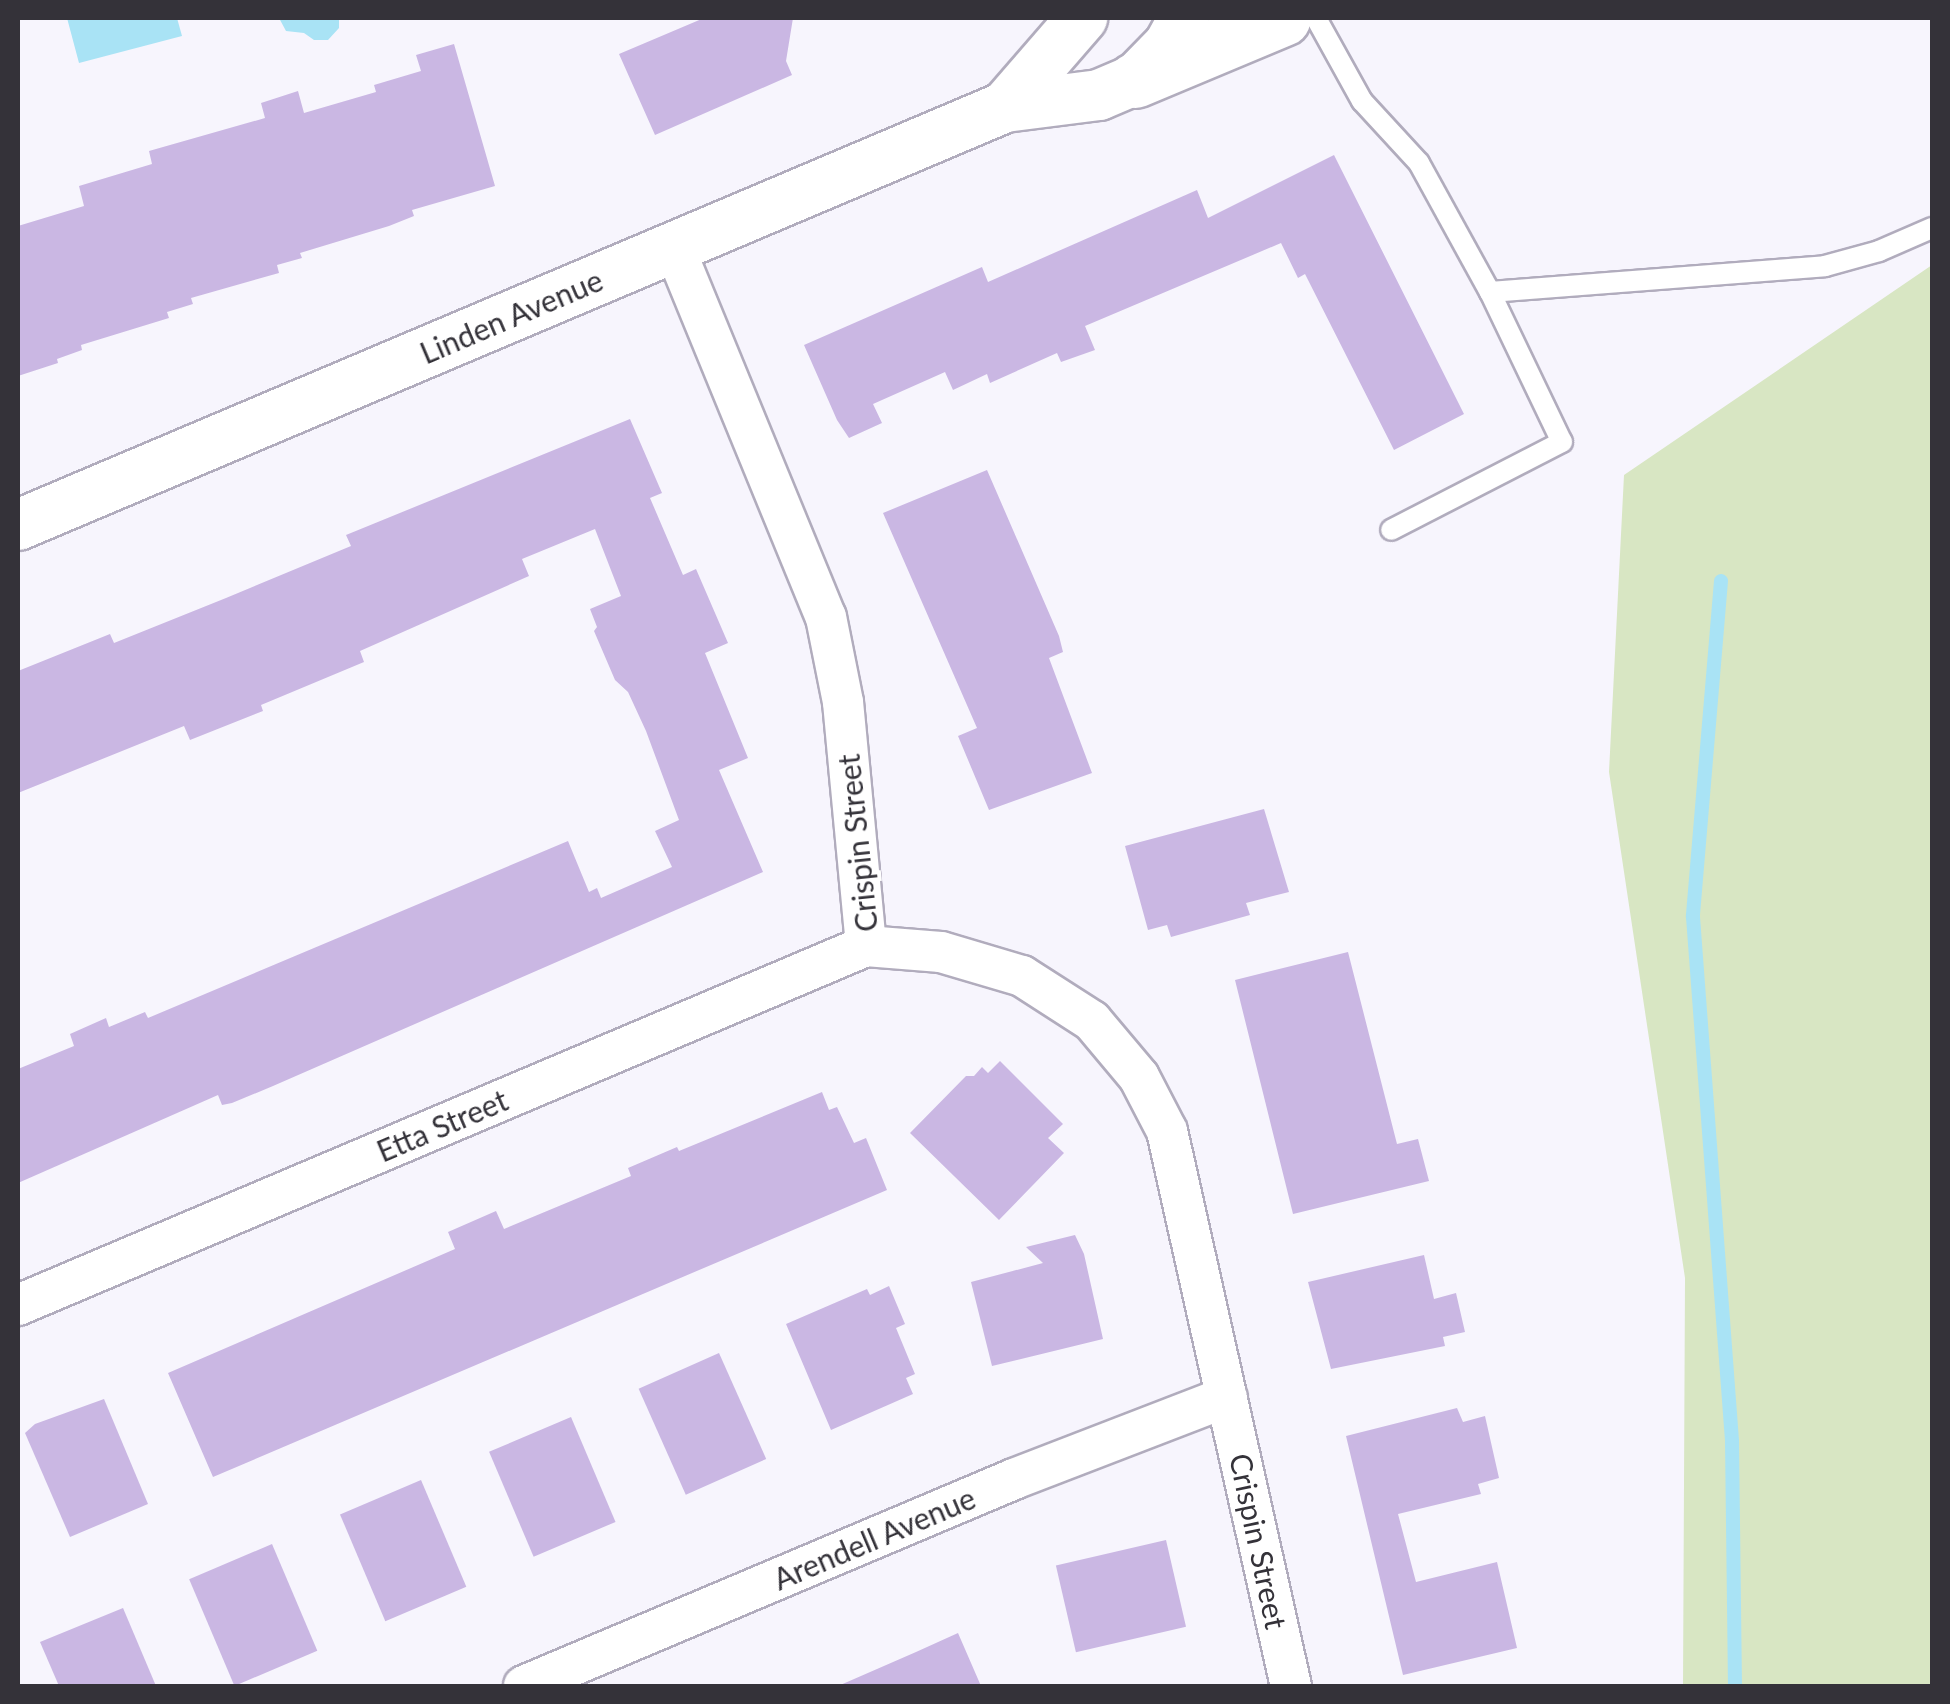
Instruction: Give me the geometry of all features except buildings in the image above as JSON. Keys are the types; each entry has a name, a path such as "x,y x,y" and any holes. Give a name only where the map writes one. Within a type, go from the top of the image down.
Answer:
{"main road":[{"path":"1135,80 1283,18"}],"street":[{"name":"Linden Avenue","path":"1005,107 1082,18"},
{"name":"Linden Avenue","path":"18,525 1005,107 1100,95 1135,80 1170,45 1184,18"},
{"name":"Crispin Street","path":"674,247 826,617 844,702 866,946 941,952 1022,976 1092,1021 1139,1077 1167,1130 1291,1686"},
{"name":"Etta Street","path":"18,1304 866,946"},
{"name":"Arendell Avenue","path":"524,1686 1014,1478 1226,1397"}],"lane":[{"path":"1316,18 1362,101 1419,163 1490,292 1562,442 1391,530"},
{"path":"1490,292 1826,266 1932,228"}],"green space":[{"path":"1932,265 1932,1686 1683,1686 1685,1278 1609,772 1624,475"}],"water":[{"path":"67,18 177,18 182,36 79,63"},
{"path":"279,18 339,18 339,28 328,40 314,40 304,33 286,31"}],"waterway":[{"path":"1721,581 1693,917 1732,1441 1735,1686"}]}
